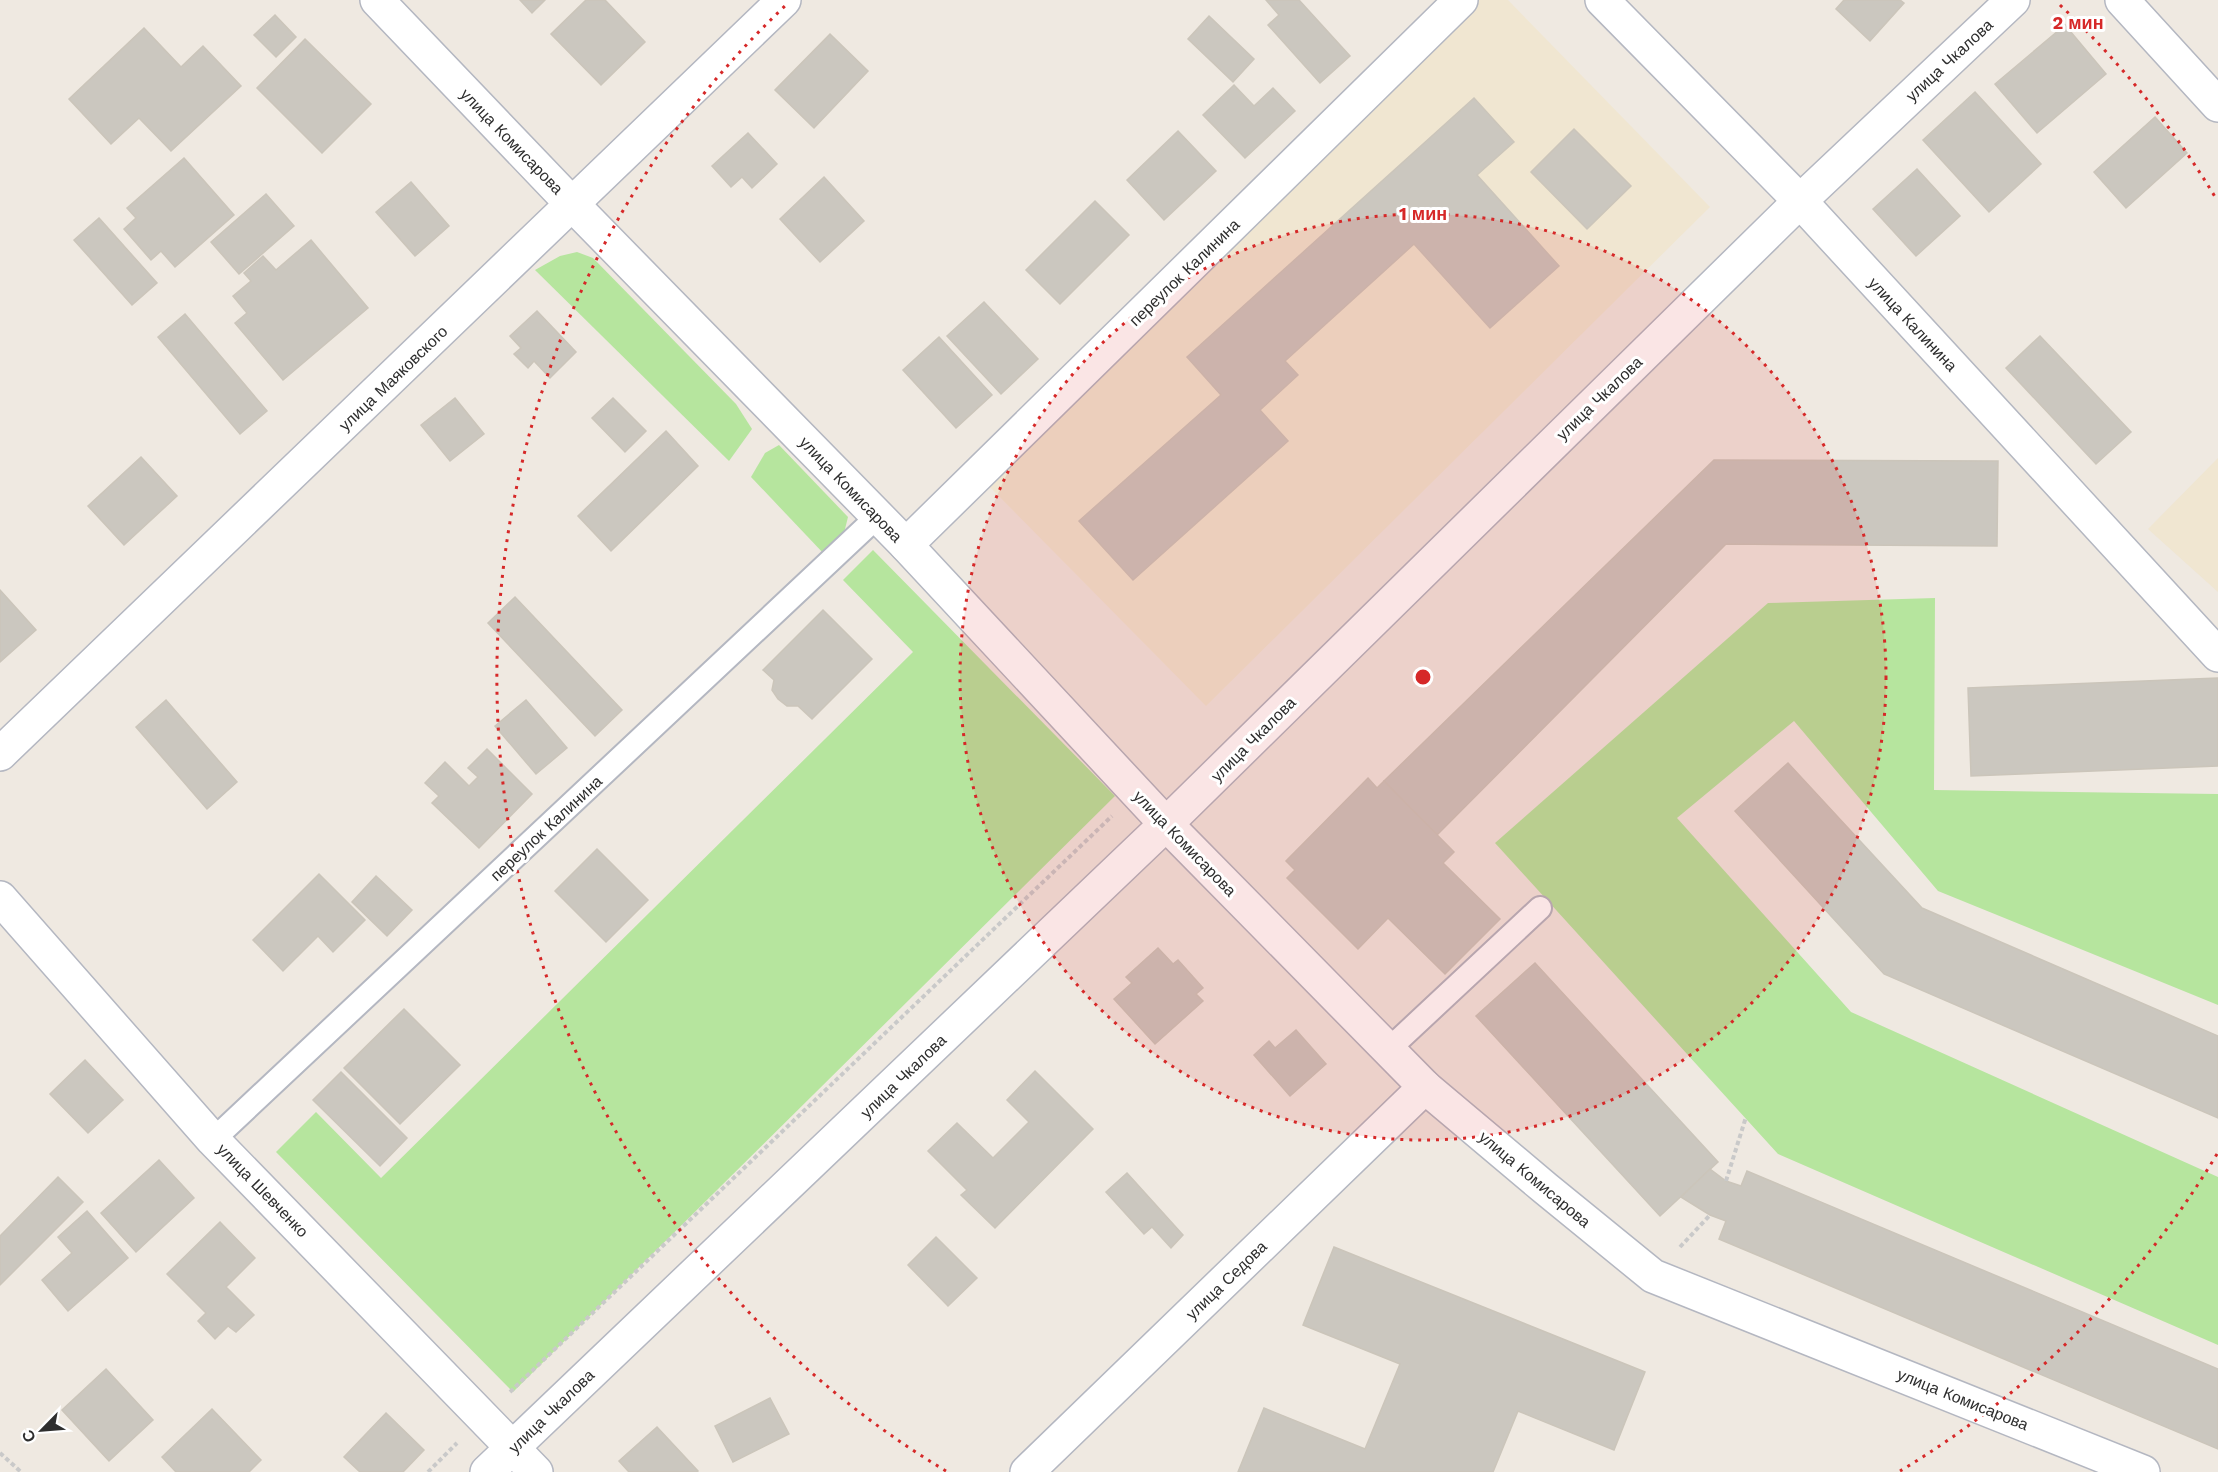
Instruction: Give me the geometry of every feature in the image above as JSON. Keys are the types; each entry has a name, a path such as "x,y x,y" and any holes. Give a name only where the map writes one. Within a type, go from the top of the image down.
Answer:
{"street":[{"name":"улица Комисарова","path":"377,0 573,205 906,545 1166,824 1425,1087 1653,1276 2144,1472"},
{"name":"улица Маяковского","path":"0,754 784,0"},
{"name":"переулок Калинина","path":"906,545 1461,0"},
{"name":"улица Калинина","path":"1602,0 1800,201 2218,655"},
{"name":"улица Чкалова","path":"487,1472 1166,824 1800,201 2013,0"},
{"path":"2122,0 2218,105"},
{"name":"улица Шевченко","path":"0,898 213,1140 536,1472"},
{"name":"улица Седова","path":"1027,1472 1425,1087"}],"lane":[{"name":"переулок Калинина","path":"213,1140 878,516"},
{"path":"1388,1050 1540,908"}],"path":[{"path":"428,1472 1137,792"},
{"path":"1726,1180 1746,1117"},
{"path":"0,1453 21,1472"}],"shaded area":[{"path":"1461,0 1508,0 1710,207 1206,706 978,475"},
{"path":"2218,458 2218,592 2148,529"}],"green space":[{"path":"577,252 593,258 736,404 752,429 729,461 535,270 560,256"},
{"path":"779,445 848,517 843,537 825,555 751,477 765,453"},
{"path":"873,550 1115,796 513,1392 276,1152 316,1112 381,1178 913,652 843,580"},
{"path":"1935,598 1934,790 2218,794 2218,1005 1938,891 1794,721 1677,818 1851,1012 2218,1177 2218,1345 1778,1154 1495,843 1768,603"}],"building":[{"path":"520,0 545,0 532,13"},
{"path":"586,0 605,0 645,42 601,85 551,34"},
{"path":"1266,0 1299,0 1350,56 1320,83 1268,25 1279,15"},
{"path":"1844,0 1900,0 1904,3 1870,41 1836,9"},
{"path":"275,15 296,37 276,57 254,35"},
{"path":"1209,16 1254,59 1233,82 1188,39"},
{"path":"2065,25 2106,74 2037,133 1995,84"},
{"path":"144,28 181,67 203,46 241,86 171,151 139,118 111,144 69,99"},
{"path":"830,34 868,71 814,128 775,90"},
{"path":"305,39 371,104 322,153 257,88"},
{"path":"1234,85 1254,106 1273,88 1295,111 1245,158 1203,115"},
{"path":"1975,92 2041,164 1989,212 1923,140"},
{"path":"1474,98 1514,142 1477,175 1559,266 1490,328 1414,244 1285,361 1298,375 1260,410 1288,441 1133,580 1079,521 1221,395 1187,357"},
{"path":"2155,117 2187,153 2126,208 2094,172"},
{"path":"1574,129 1631,186 1587,229 1531,172"},
{"path":"1178,131 1216,171 1164,220 1127,180"},
{"path":"748,133 777,164 752,188 742,177 731,187 712,166"},
{"path":"184,158 234,215 175,267 161,251 151,260 124,229 136,218 127,208"},
{"path":"1917,169 1960,216 1916,256 1873,209"},
{"path":"824,177 864,221 820,262 780,219"},
{"path":"411,182 449,226 415,256 376,212"},
{"path":"266,194 294,226 239,274 211,242"},
{"path":"1095,201 1129,235 1060,304 1026,270"},
{"path":"99,218 157,283 132,305 74,240"},
{"path":"311,240 368,308 283,380 235,323 247,313 233,296 251,281 244,273 263,256 276,270"},
{"path":"984,302 1038,359 1001,394 947,336"},
{"path":"537,311 576,352 550,378 534,361 528,368 514,354 521,348 510,336"},
{"path":"185,314 267,411 240,434 158,337"},
{"path":"2040,336 2131,432 2096,464 2006,368"},
{"path":"939,337 992,395 956,428 903,370"},
{"path":"455,398 484,434 450,461 421,425"},
{"path":"613,398 646,431 625,452 592,418"},
{"path":"666,431 698,466 611,551 578,516"},
{"path":"141,457 177,496 124,545 88,506"},
{"path":"1714,460 1998,461 1997,546 1726,544 1437,835 1384,781"},
{"path":"0,590 36,630 0,662"},
{"path":"515,597 622,710 595,736 488,623"},
{"path":"823,610 872,659 812,719 798,706 787,706 778,699 772,690 774,680 763,670"},
{"path":"2218,678 2218,766 1971,776 1968,688"},
{"path":"166,700 237,782 207,809 136,727"},
{"path":"526,700 567,748 536,774 495,726"},
{"path":"487,749 532,794 479,848 432,803 439,796 425,783 445,762 469,786 478,777 468,768"},
{"path":"1788,763 1922,908 2218,1036 2218,1118 1884,974 1735,811"},
{"path":"1368,778 1377,788 1384,781 1454,852 1443,863 1500,919 1445,974 1388,918 1358,949 1287,878 1295,870 1286,861"},
{"path":"597,849 648,900 606,942 555,891"},
{"path":"319,874 365,920 333,952 318,936 283,971 253,940"},
{"path":"376,876 412,910 387,936 352,902"},
{"path":"1158,948 1173,964 1178,960 1203,988 1196,994 1203,1001 1155,1044 1114,999 1132,983 1126,977"},
{"path":"1535,963 1718,1162 1660,1216 1476,1016"},
{"path":"404,1009 460,1065 400,1124 344,1068"},
{"path":"1296,1030 1326,1064 1290,1096 1254,1055 1269,1041 1275,1048"},
{"path":"85,1060 123,1100 88,1133 50,1094"},
{"path":"1035,1071 1093,1129 995,1228 961,1195 967,1190 928,1151 957,1123 993,1158 1029,1122 1007,1100"},
{"path":"341,1072 407,1138 380,1166 313,1100"},
{"path":"159,1160 194,1198 136,1252 101,1213"},
{"path":"1710,1169 1726,1181 1741,1186 1747,1171 2218,1369 2218,1449 1719,1239 1726,1221 1710,1215 1681,1197"},
{"path":"1127,1173 1183,1235 1171,1248 1152,1227 1144,1234 1106,1192"},
{"path":"58,1177 83,1202 0,1285 0,1236"},
{"path":"87,1211 128,1258 68,1311 42,1280 72,1253 58,1237"},
{"path":"220,1222 255,1258 226,1287 254,1315 236,1332 228,1326 215,1339 198,1321 206,1313 167,1274"},
{"path":"936,1237 977,1278 948,1306 908,1265"},
{"path":"1334,1247 1645,1372 1614,1450 1518,1411 1493,1472 1238,1472 1264,1408 1365,1449 1400,1364 1303,1325"},
{"path":"106,1369 153,1420 109,1461 62,1410"},
{"path":"770,1398 789,1434 733,1462 715,1426"},
{"path":"212,1409 261,1460 249,1472 176,1472 162,1457"},
{"path":"386,1413 424,1450 403,1472 360,1472 344,1457"},
{"path":"657,1427 697,1472 629,1472 619,1461"}]}
